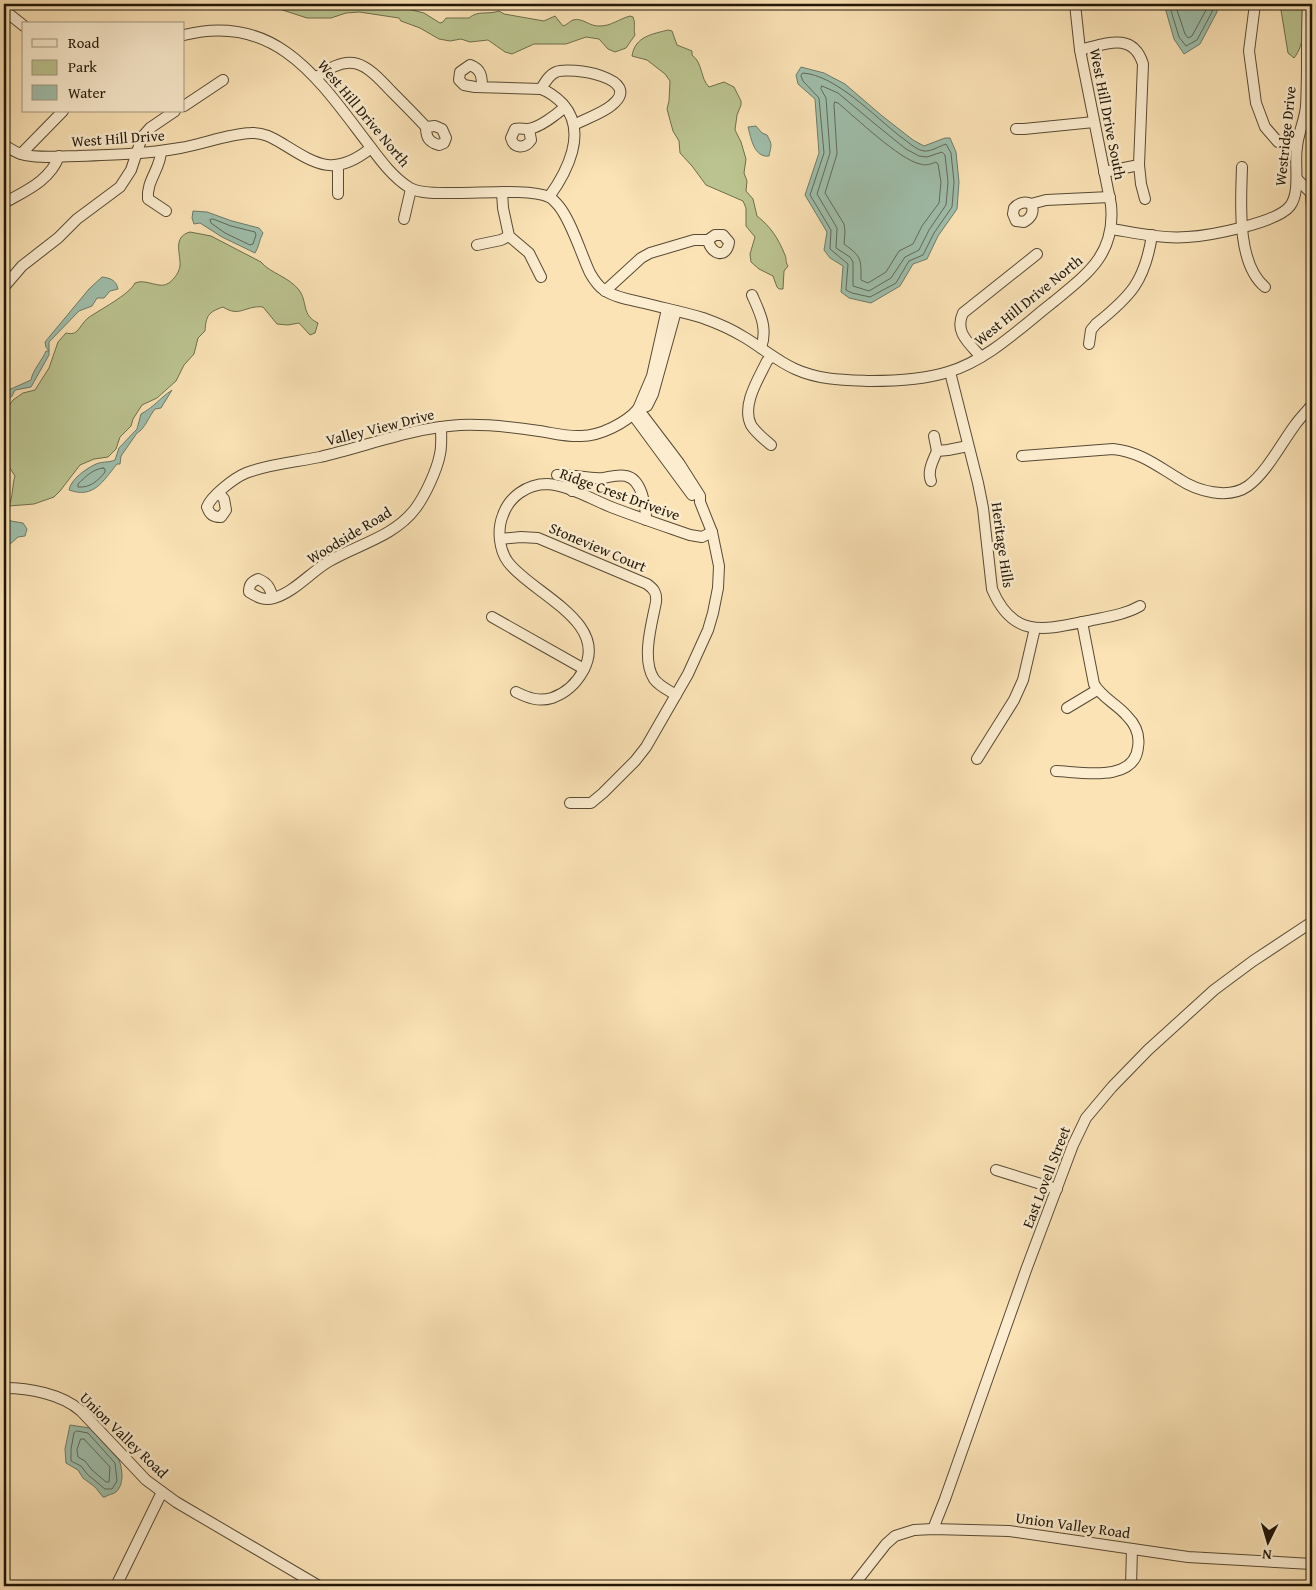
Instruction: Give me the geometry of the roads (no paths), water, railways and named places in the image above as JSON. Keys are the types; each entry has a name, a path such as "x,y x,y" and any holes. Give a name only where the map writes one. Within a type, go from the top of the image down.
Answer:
{"street":[{"name":"West Hill Drive South","path":"1075,4 1080,50 1110,197 1112,229"},
{"path":"1255,4 1249,51 1256,104 1265,127 1278,142 1296,147"},
{"name":"Westridge Drive","path":"1112,229 1186,238 1255,224 1281,214 1291,205 1298,180 1296,175 1296,147 1306,108 1308,4"},
{"path":"5,16 22,25"},
{"name":"West Hill Drive North","path":"185,35 219,30 235,31 255,36 278,46 296,58 317,78 391,171 411,189 434,193 502,192 549,197"},
{"path":"1080,50 1122,42 1136,50 1141,57 1144,76 1139,165 1145,199"},
{"path":"317,78 331,67 340,64 361,64 375,73 426,127"},
{"path":"541,89 551,74 566,70 597,75 618,84 620,90 618,98 612,105 574,125"},
{"path":"185,105 223,80"},
{"path":"482,87 541,89 548,91 566,107 575,130 572,151 563,175 549,197 563,212 590,273 605,291 641,258 675,245 694,240 708,240"},
{"path":"529,129 554,117 566,107"},
{"path":"21,154 62,112"},
{"path":"4,287 22,266 58,238 77,219 120,187 131,170 142,137 150,128 174,112"},
{"path":"1016,128 1024,129 1094,122"},
{"name":"West Hill Drive","path":"4,145 21,154 59,156 136,154 161,151 255,132 272,138 309,160 338,166"},
{"path":"338,194 338,166 349,162 372,148"},
{"path":"161,151 161,159 147,191 148,198 166,211"},
{"path":"4,203 39,183 55,166 59,156"},
{"path":"1104,172 1139,165"},
{"path":"1242,167 1242,237 1253,273 1264,287"},
{"path":"1298,180 1311,194 1312,207"},
{"path":"404,219 411,189"},
{"path":"502,192 503,208 509,236 529,253 541,277"},
{"path":"1031,204 1046,200 1110,197"},
{"name":"West Hill Drive North","path":"605,291 622,298 702,318 731,329 772,356 805,373 833,380 904,380 950,372 981,357 997,346 1087,274 1103,253 1112,229"},
{"path":"1088,344 1091,330 1130,294 1142,275 1149,254 1152,235"},
{"path":"476,245 509,236"},
{"path":"981,357 960,329 960,320 964,314 1037,254"},
{"path":"752,295 765,331 761,348"},
{"path":"570,803 591,803 604,793 646,747 688,674 713,613 718,588 719,566 712,532 700,502 700,496 635,412 652,376 672,310"},
{"path":"771,445 751,425 748,412 750,400 767,360 772,356"},
{"name":"Heritage Hills","path":"950,372 983,508 992,589 996,600 1003,610 1027,627 1035,628 1057,627 1128,613 1140,606"},
{"path":"1022,456 1113,450 1128,451 1143,456 1186,484 1206,491 1219,493 1235,492 1247,486 1259,475 1312,405"},
{"name":"Valley View Drive","path":"219,493 228,483 245,474 320,457 419,430 489,425 581,436 611,428 635,412"},
{"name":"Woodside Road","path":"273,598 284,593 328,562 384,534 402,522 414,509 428,484 440,456 441,427"},
{"path":"931,481 929,475 930,467 937,451 934,436"},
{"path":"937,451 968,446"},
{"path":"557,475 601,478 626,475 632,478 645,503 646,520"},
{"path":"572,491 575,476"},
{"name":"Ridge Crest Driveive","path":"516,692 531,699 550,698 561,694 575,683 584,669 588,658 585,632 573,616 528,582 503,555 500,539 502,515 508,503 517,494 535,486 547,484 572,491 696,537 702,537 712,532"},
{"name":"Stoneview Court","path":"500,539 538,538 654,588 656,602 648,646 651,673 661,686 676,694"},
{"path":"492,617 584,669"},
{"path":"1056,771 1117,772 1129,766 1138,751 1137,729 1128,716 1098,690 1091,672 1082,622"},
{"path":"977,759 1014,700 1022,680 1035,628"},
{"path":"1067,708 1098,690"},
{"name":"East Lovell Street","path":"933,1529 1056,1189 1078,1133 1086,1118 1112,1087 1148,1050 1214,990 1253,961 1312,922"},
{"path":"996,1170 1056,1189"},
{"name":"Union Valley Road","path":"4,1388 43,1394 69,1402 81,1411 146,1480 162,1492 319,1586"},
{"path":"116,1586 162,1492"},
{"name":"Union Valley Road","path":"853,1586 886,1544 895,1536 914,1530 933,1529 1009,1531 1188,1557 1312,1564"},
{"path":"1131,1586 1132,1549"}],"water":[{"path":"1164,4 1217,4 1217,12 1200,44 1184,54 1174,39"},
{"path":"801,67 824,73 845,84 913,140 924,146 950,138 956,152 959,182 957,209 938,236 927,259 913,264 900,286 871,303 849,298 841,292 843,266 830,258 824,250 827,232 805,195 819,153 815,99 798,84 796,75"},
{"path":"756,126 762,133 767,135 770,141 769,156 760,154 752,142 748,127"},
{"path":"193,211 207,212 259,228 263,233 255,253 222,237 200,223 194,224 192,218"},
{"path":"102,277 114,282 118,289 110,291 104,298 97,298 92,306 79,311 49,342 49,351 45,342 89,289"},
{"path":"46,351 49,351 49,355 31,387 15,390 12,396 4,403 4,392 31,380"},
{"path":"172,390 161,408 155,409 142,429 137,433 121,456 120,464 117,464 97,487 85,492 69,490 76,478 87,469 102,462 115,460 119,448 137,429 141,414"},
{"path":"4,514 8,514 8,518 11,521 23,523 27,529 25,536 18,537 8,546 4,543"},
{"path":"70,1425 90,1428 119,1460 122,1477 119,1489 116,1492 103,1497 95,1487 83,1478 78,1470 66,1463 65,1449"}]}
